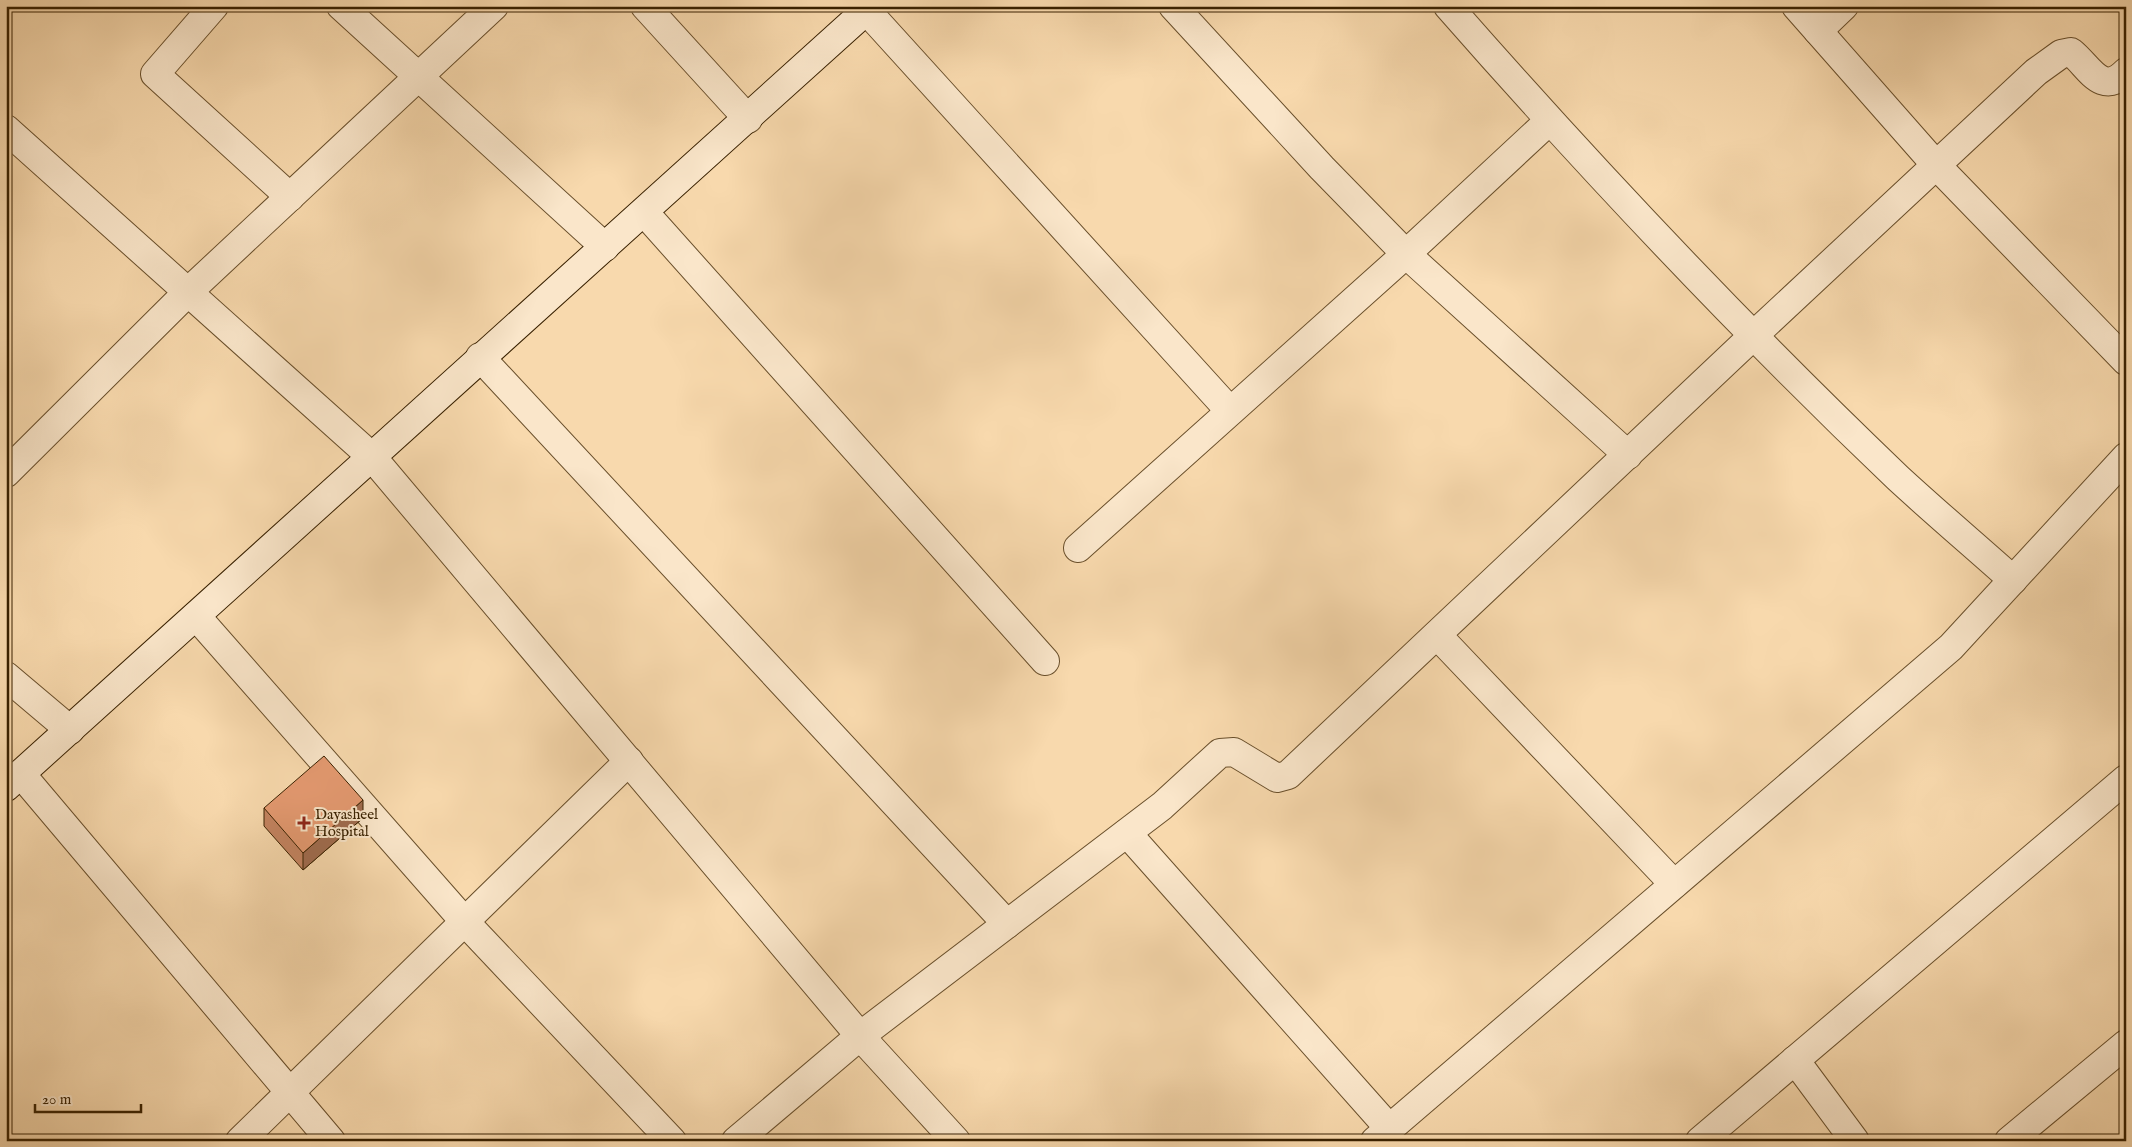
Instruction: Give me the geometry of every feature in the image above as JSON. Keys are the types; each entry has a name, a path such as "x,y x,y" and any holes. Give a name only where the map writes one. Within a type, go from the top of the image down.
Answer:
{"street":[{"path":"214,6 155,74 290,197"},
{"path":"341,6 605,247"},
{"path":"6,473 188,292 494,6"},
{"path":"645,6 748,118"},
{"path":"1173,6 1322,168 1406,254 1628,455"},
{"path":"1448,6 1549,121 1754,335 1899,478 2013,580"},
{"path":"1796,6 1936,165 2126,362"},
{"path":"1818,31 1844,6"},
{"path":"331,1141 291,1093 14,780 868,8 1230,410"},
{"path":"736,1141 860,1036 1162,806 1220,753 1234,752 1277,778 1288,775 2036,72 2061,54 2070,52 2094,77 2105,81 2113,81 2126,72"},
{"path":"1078,548 1406,254 1549,121"},
{"path":"6,129 372,457 860,1036 956,1141"},
{"path":"644,212 1045,661"},
{"path":"480,357 1007,924"},
{"path":"1126,833 1382,1135 1951,646 2126,457"},
{"path":"196,616 465,922 672,1141"},
{"path":"1437,635 1674,884"},
{"path":"6,676 70,730"},
{"path":"240,1141 628,761"},
{"path":"1700,1141 2126,779"},
{"path":"2009,1141 2126,1044"},
{"path":"1795,1060 1855,1141"}],"building":[{"path":"324,756 363,800 303,853 264,808"}],"place":[{"name":"Dayasheel Hospital","path":"304,823"}]}
